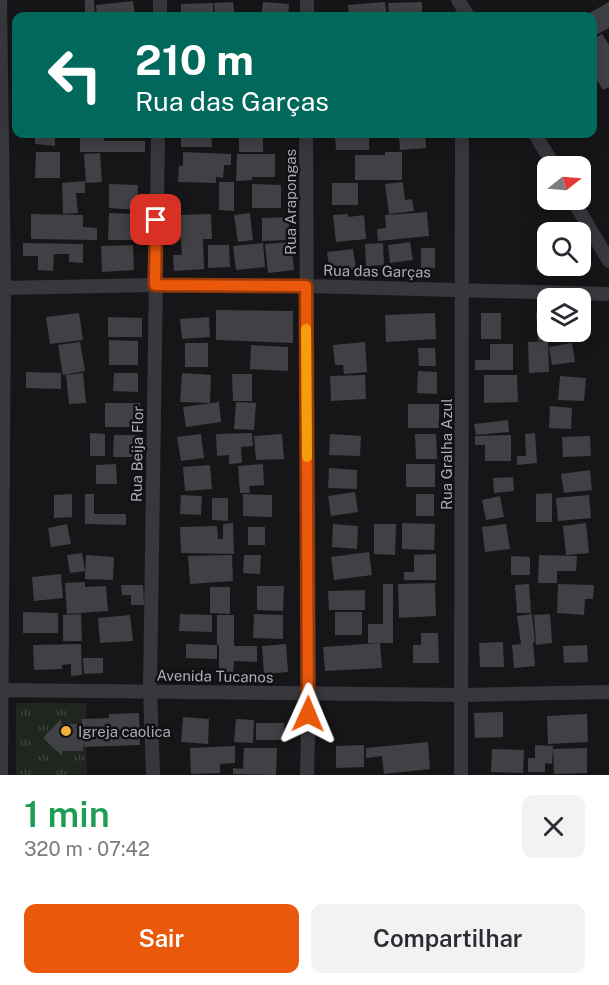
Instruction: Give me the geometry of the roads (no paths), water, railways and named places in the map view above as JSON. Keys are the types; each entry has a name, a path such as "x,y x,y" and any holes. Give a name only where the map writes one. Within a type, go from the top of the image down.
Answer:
{"street":[{"path":"0,0 1,775"},
{"name":"Rua Beija Flor","path":"153,775 150,692 158,138"},
{"name":"Rua Arapongas","path":"306,138 309,693 307,775"},
{"name":"Rua Gralha Azul","path":"461,775 462,138"},
{"path":"537,138 548,156"},
{"path":"579,210 609,261"},
{"name":"Rua das Garças","path":"2,288 155,285 306,286 609,294"},
{"name":"Avenida Tucanos","path":"0,690 462,695 609,692"}],"place":[{"name":"Igreja caolica","path":"66,731"}]}
